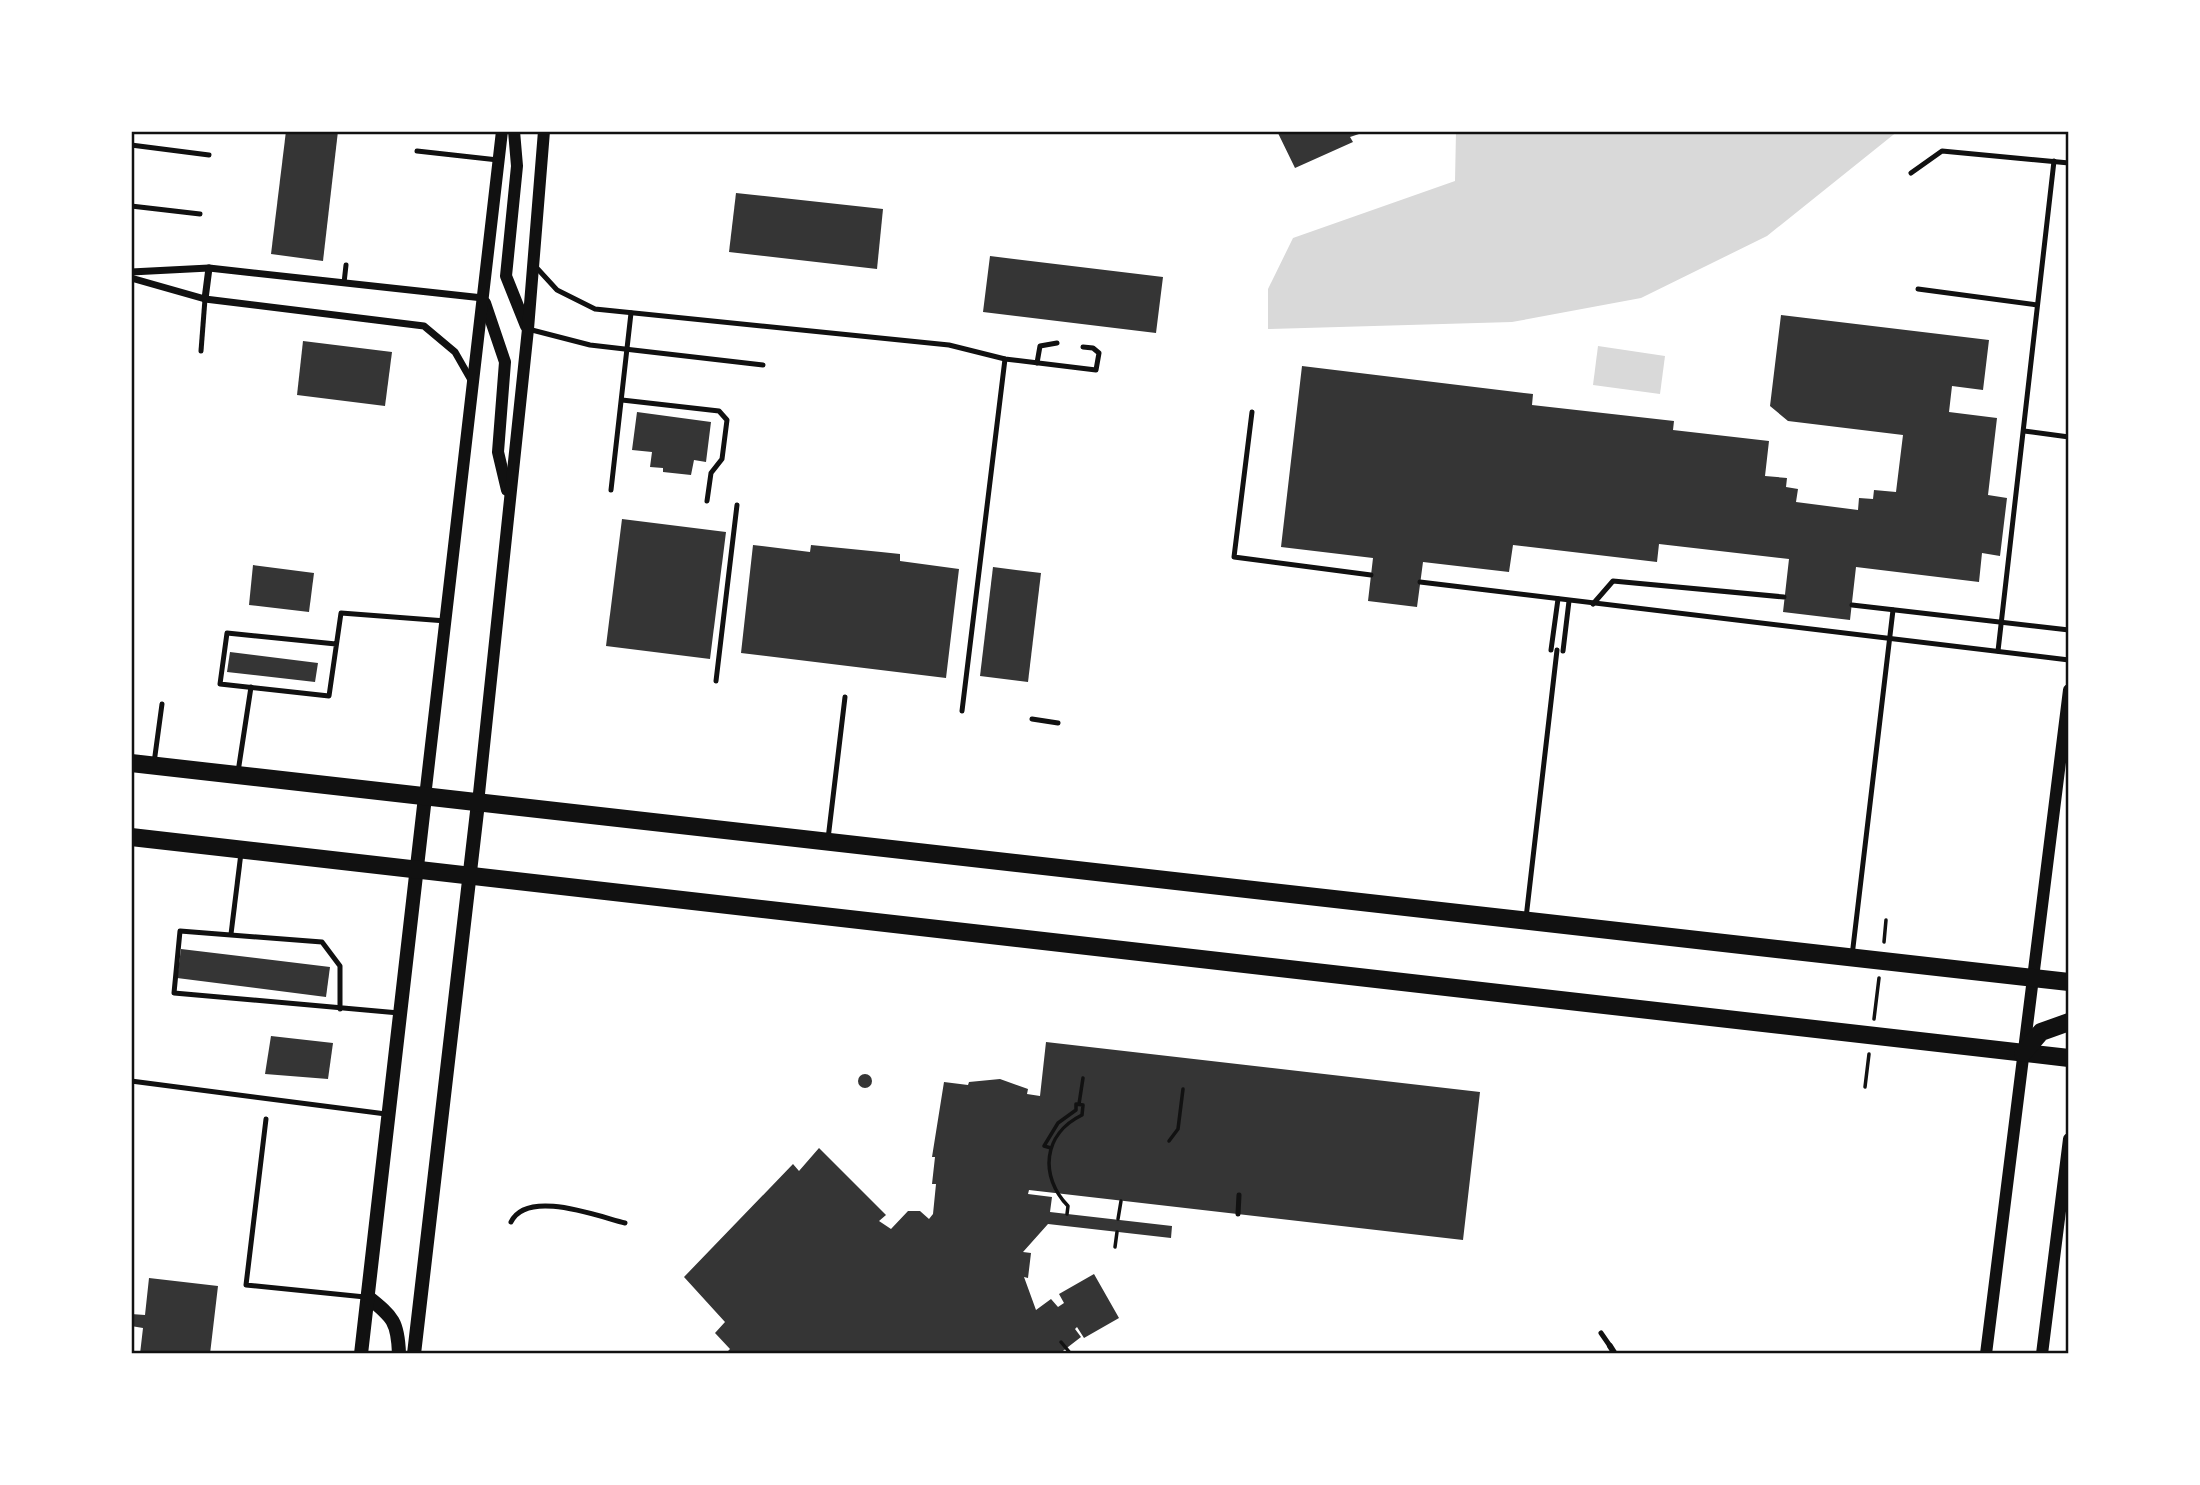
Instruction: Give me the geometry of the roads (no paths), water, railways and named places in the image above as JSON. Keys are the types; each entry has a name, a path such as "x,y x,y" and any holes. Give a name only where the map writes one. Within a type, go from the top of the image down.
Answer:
{"main road":[{"path":"131,763 2069,982"},
{"path":"361,1354 425,797"},
{"path":"414,1354 478,803"},
{"path":"131,837 2069,1058"},
{"path":"2024,1053 2040,1032 2069,1021"},
{"path":"368,1297 391,1315 398,1331 399,1354"}],"street":[{"path":"425,797 502,131"},
{"path":"514,131 517,166 506,276 528,329"},
{"path":"478,803 528,329 544,131"},
{"path":"131,272 209,268 484,298"},
{"path":"205,299 209,268"},
{"path":"131,278 205,299 424,326 455,352 474,385"},
{"path":"484,298 505,362 498,452 510,500"},
{"path":"1986,1354 2069,690"},
{"path":"2042,1354 2069,1139"},
{"path":"1610,1346 1615,1354"}],"lane":[{"path":"131,145 209,155"},
{"path":"417,151 499,160"},
{"path":"1911,173 1942,151 2069,163"},
{"path":"1998,651 2054,161"},
{"path":"131,205 200,214"},
{"path":"533,263 557,290 595,309 788,331 949,345 1005,359 1096,370 1099,354 1093,348 1083,347"},
{"path":"344,283 346,265"},
{"path":"1917,289 2037,304"},
{"path":"201,351 205,299"},
{"path":"611,490 631,313"},
{"path":"528,329 590,345 763,365"},
{"path":"1037,363 1040,346 1057,343"},
{"path":"962,711 1005,359"},
{"path":"622,400 719,411 727,420 722,459 711,473 707,501"},
{"path":"1252,412 1234,557 1371,575"},
{"path":"2024,431 2069,436"},
{"path":"716,681 737,505"},
{"path":"1593,604 1613,581 1784,597"},
{"path":"1420,582 2069,660"},
{"path":"1525,922 1557,650 1558,599"},
{"path":"1557,650 1569,601"},
{"path":"1852,605 2069,630"},
{"path":"1852,959 1893,610"},
{"path":"337,644 228,633 220,684 329,696 337,644 341,613 446,621"},
{"path":"238,775 251,687"},
{"path":"828,842 845,697"},
{"path":"154,766 162,704"},
{"path":"1032,719 1058,723"},
{"path":"231,934 242,850"},
{"path":"340,1009 340,966 322,942 180,930 174,993 340,1009 401,1014"},
{"path":"131,1081 389,1115"},
{"path":"266,1119 246,1284 368,1297"},
{"path":"1238,1214 1239,1195"},
{"path":"511,1223 516,1213 526,1207 539,1206 570,1209 625,1223"},
{"path":"1601,1333 1610,1346"}]}
